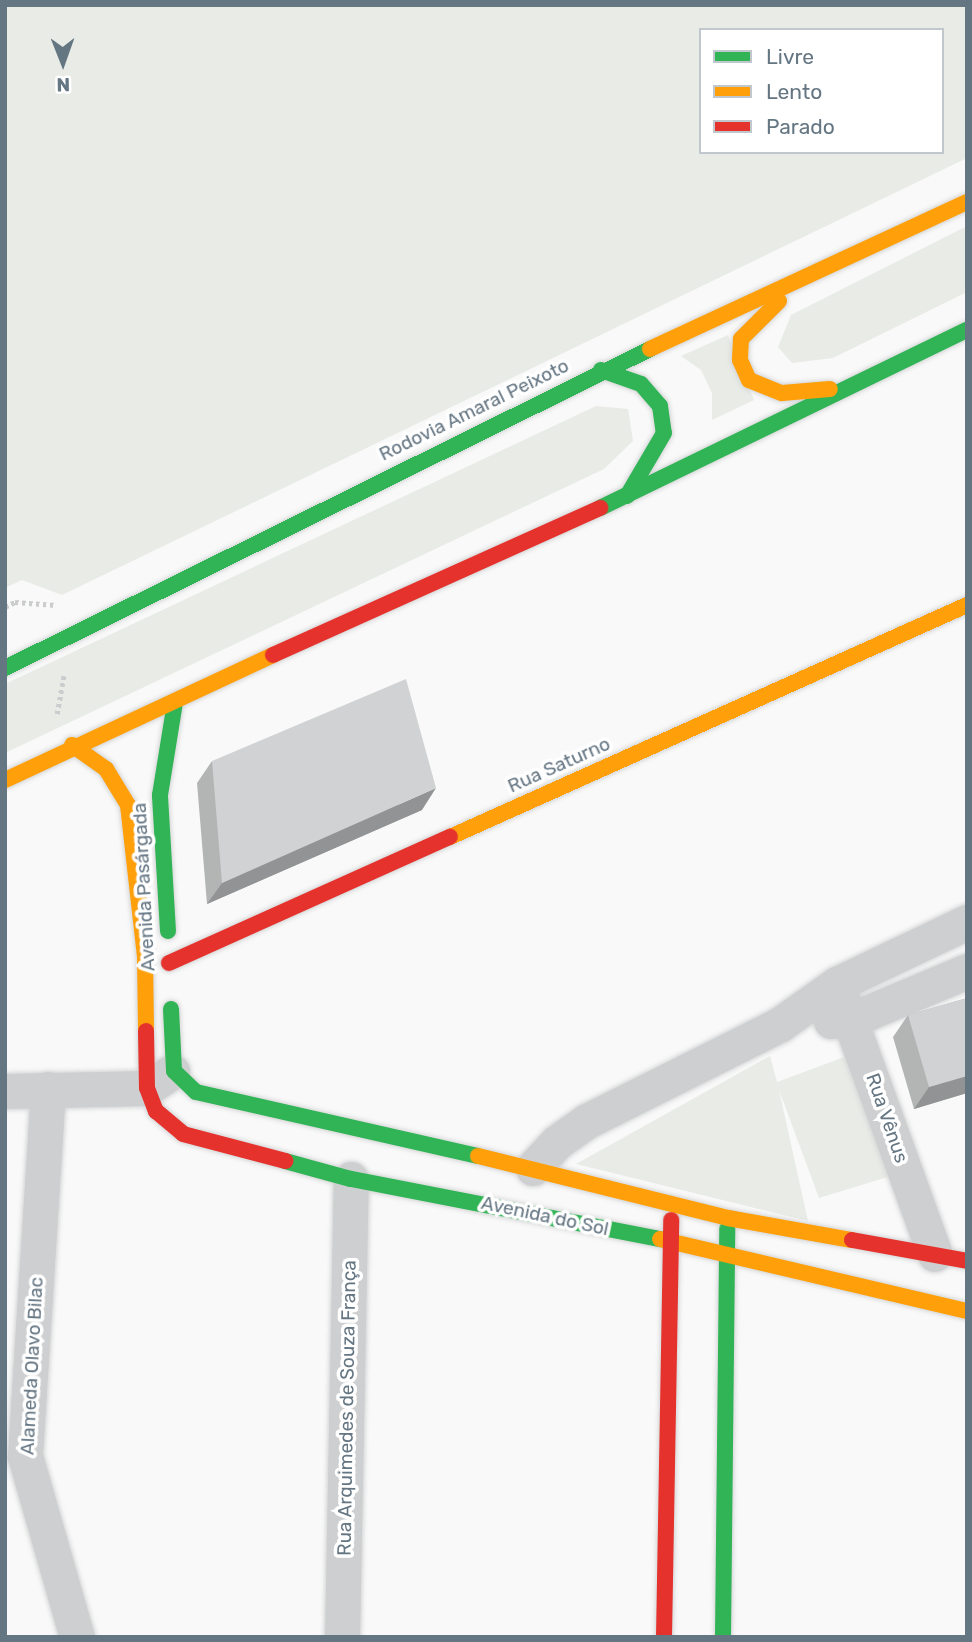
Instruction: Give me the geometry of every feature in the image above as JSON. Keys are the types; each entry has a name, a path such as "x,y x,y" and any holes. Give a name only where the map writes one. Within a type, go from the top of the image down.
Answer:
{"main road":[{"name":"Rodovia Amaral Peixoto","path":"5,668 601,370 802,282 967,202"},
{"path":"802,282 741,339 745,372 757,386 782,393 848,388"},
{"path":"5,780 72,745 175,702 627,496 967,330"},
{"path":"601,370 641,384 661,413 664,433 627,496"},
{"name":"Rua Saturno","path":"170,976 967,605"},
{"name":"Avenida Pasárgada","path":"160,1079 170,976 160,796 175,702"},
{"name":"Avenida Pasárgada","path":"72,745 106,769 128,805 135,835 145,957 160,1079"},
{"path":"160,1079 254,1110 533,1168 728,1218 951,1258"},
{"name":"Avenida do Sol","path":"160,1079 166,1123 183,1135 351,1180 726,1252 967,1311"},
{"path":"664,1637 671,1204"},
{"path":"723,1637 728,1218"}],"street":[{"path":"533,1168 557,1142 587,1121 779,1025 837,984 967,922"},
{"path":"779,1025 853,1019 967,971"},
{"name":"Rua Vênus","path":"837,984 951,1258"},
{"path":"5,1091 160,1079"},
{"name":"Alameda Olavo Bilac","path":"48,1089 15,1466 77,1637"},
{"name":"Rua Arquimedes de Souza França","path":"342,1637 351,1180"}],"path":[{"path":"50,757 70,635"}],"shaded area":[{"path":"5,5 967,5 967,158 62,595 22,580 5,588"},
{"path":"967,226 967,292 833,358 792,363 778,347 791,315"},
{"path":"728,335 754,400 712,420 712,393 701,370 681,356"},
{"path":"596,406 628,409 633,441 604,469 5,753 5,684"},
{"path":"770,1056 777,1082 847,1056 891,1176 819,1198 779,1090 808,1221 576,1164"}],"building":[{"path":"406,679 436,788 222,883 212,761"},
{"path":"967,998 967,1076 929,1087 908,1015"}],"traffic: fast":[{"path":"600,508 967,330"},
{"path":"5,668 650,349"},
{"path":"601,370 641,384 660,406 664,433 627,496"},
{"path":"168,931 160,795 175,702"},
{"path":"171,1009 174,1071 196,1092 478,1156"},
{"path":"285,1161 351,1179 660,1239"},
{"path":"723,1637 727,1229"}],"traffic: slow":[{"path":"650,349 967,202"},
{"path":"779,301 741,339 740,360 749,380 782,393 830,389"},
{"path":"450,837 967,605"},
{"path":"5,780 273,655"},
{"path":"72,745 106,769 128,805 145,957 146,1031"},
{"path":"478,1156 728,1218 852,1240"},
{"path":"660,1239 967,1311"}],"traffic: jam":[{"path":"273,655 600,508"},
{"path":"169,963 450,837"},
{"path":"146,1031 147,1088 156,1111 183,1134 285,1161"},
{"path":"664,1637 671,1220"},
{"path":"852,1240 967,1261"}]}
